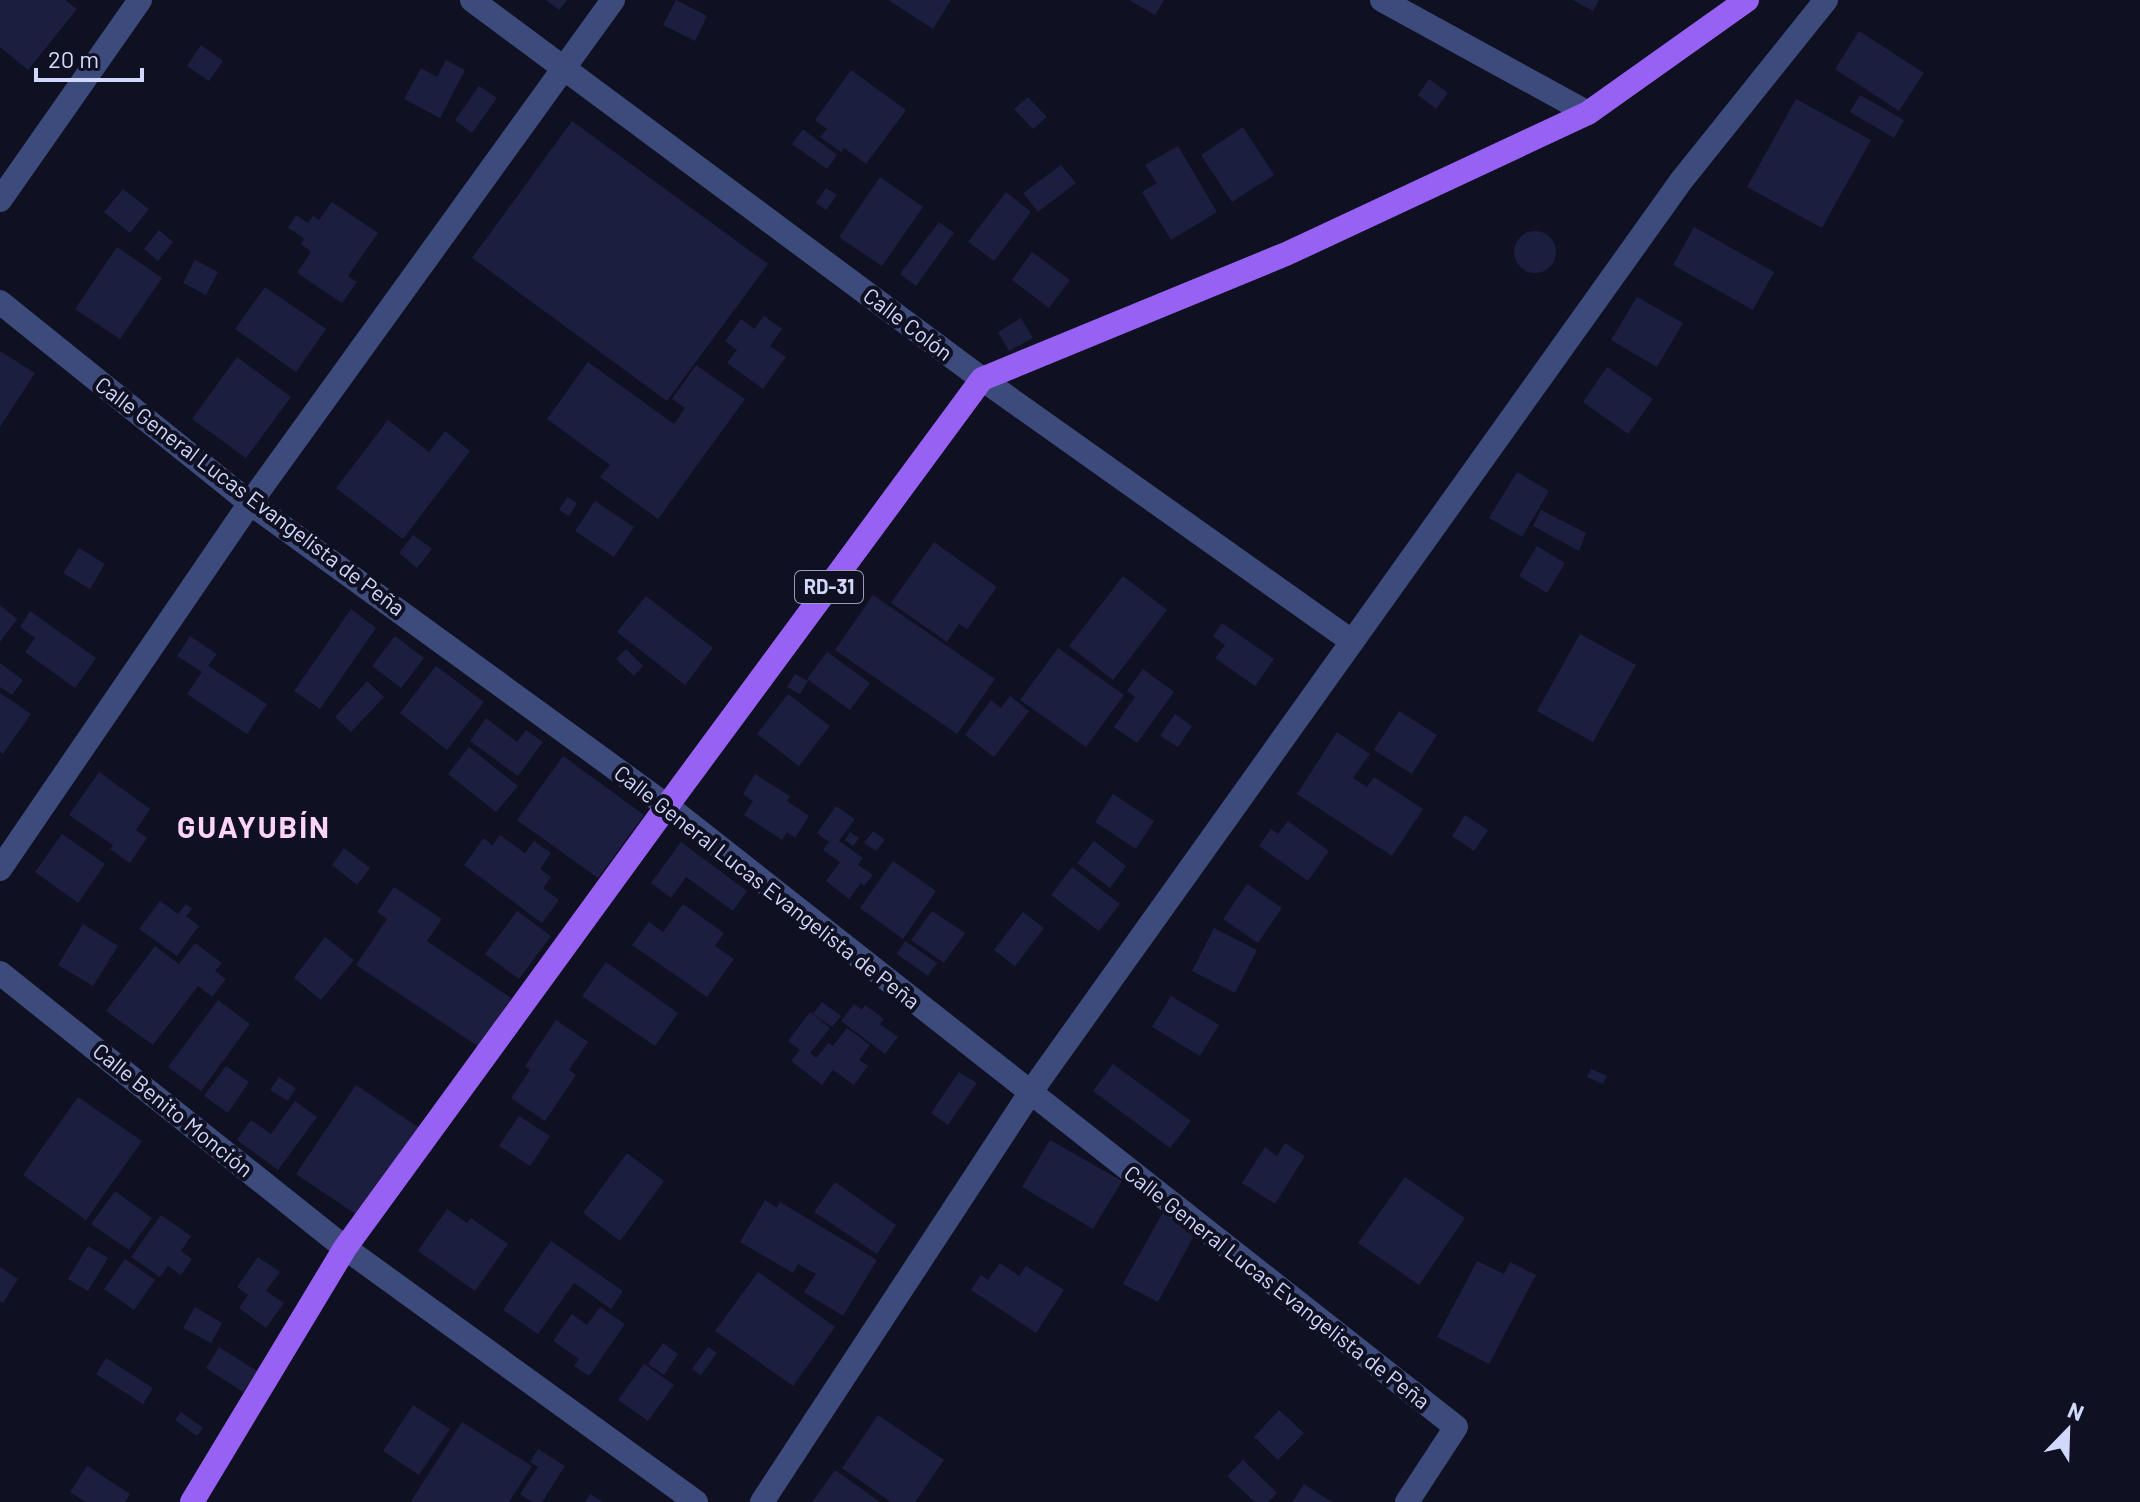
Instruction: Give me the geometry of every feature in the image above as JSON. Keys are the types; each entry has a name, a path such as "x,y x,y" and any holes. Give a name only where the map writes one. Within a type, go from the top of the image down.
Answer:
{"main road":[{"path":"982,379 1286,254 1588,113 1747,0"},
{"name":"RD-31","path":"192,1502 345,1248 982,379"}],"street":[{"path":"0,200 140,0"},
{"name":"Calle Colón","path":"472,0 982,379 1350,640"},
{"path":"0,869 250,503 613,0"},
{"path":"1382,0 1588,113"},
{"path":"762,1502 1030,1093 1350,640 1681,181 1826,0"},
{"name":"Calle General Lucas Evangelista de Peña","path":"0,302 250,503 667,806 1456,1427 1407,1502"},
{"name":"Calle Benito Monción","path":"0,973 345,1248 696,1502"}],"building":[{"path":"0,0 65,0 77,9 28,70 0,47"},
{"path":"546,0 567,0 559,10"},
{"path":"676,0 707,16 695,41 663,25"},
{"path":"888,0 951,0 933,29"},
{"path":"1129,0 1164,0 1155,15"},
{"path":"1573,0 1599,0 1593,11"},
{"path":"1859,31 1924,73 1899,111 1835,69"},
{"path":"201,45 223,61 209,81 187,66"},
{"path":"446,60 465,70 440,118 404,99 421,68 437,77"},
{"path":"851,70 906,110 866,164 844,148 841,152 820,137 827,129 815,120"},
{"path":"1429,79 1448,93 1436,109 1418,95"},
{"path":"479,86 497,98 472,133 455,120"},
{"path":"1860,95 1904,120 1894,138 1850,112"},
{"path":"1028,97 1047,117 1033,129 1014,109"},
{"path":"1796,99 1871,140 1822,228 1747,187"},
{"path":"572,121 768,264 667,401 472,258"},
{"path":"1243,127 1274,175 1232,202 1201,155"},
{"path":"803,129 837,155 827,169 792,144"},
{"path":"1178,146 1217,212 1171,240 1142,192 1157,183 1145,165"},
{"path":"1061,165 1076,183 1038,212 1023,193"},
{"path":"880,177 923,207 882,266 839,237"},
{"path":"826,188 837,195 826,210 816,203"},
{"path":"123,189 149,209 130,233 104,212"},
{"path":"1006,192 1031,212 994,261 968,242"},
{"path":"332,202 378,233 348,276 357,282 342,303 297,273 311,252 301,244 304,238 288,228 296,215 308,223 313,216 319,220"},
{"path":"939,222 954,233 916,286 900,274"},
{"path":"1694,227 1774,272 1753,310 1673,265"},
{"path":"159,230 173,242 158,261 144,249"},
{"path":"1535,231 1550,237 1556,252 1550,267 1535,273 1520,267 1514,252 1520,237"},
{"path":"117,247 162,278 120,339 75,309"},
{"path":"1032,252 1070,280 1049,308 1012,280"},
{"path":"195,260 218,272 206,295 183,283"},
{"path":"265,287 326,329 296,372 235,329"},
{"path":"1637,297 1683,323 1657,367 1611,340"},
{"path":"764,316 782,329 770,346 786,357 763,389 727,363 737,350 725,341 741,319 754,329"},
{"path":"1021,318 1033,338 1009,351 998,332"},
{"path":"0,351 35,373 0,427"},
{"path":"237,357 291,397 246,458 192,419"},
{"path":"588,362 674,424 685,408 672,399 696,365 745,399 658,519 600,477 610,465 547,419"},
{"path":"1607,367 1653,399 1628,434 1583,402"},
{"path":"388,420 429,452 445,431 470,451 403,539 336,488"},
{"path":"1517,472 1549,491 1522,537 1489,518"},
{"path":"567,497 577,503 569,516 559,510"},
{"path":"595,501 634,527 614,557 575,531"},
{"path":"1541,510 1586,533 1579,551 1533,526"},
{"path":"413,535 432,549 417,568 399,553"},
{"path":"934,542 997,587 967,629 959,624 947,642 891,603"},
{"path":"1537,546 1565,563 1547,593 1519,576"},
{"path":"79,548 105,564 90,589 63,573"},
{"path":"1123,576 1167,610 1113,680 1069,646"},
{"path":"873,595 995,679 957,734 835,650"},
{"path":"646,596 713,648 685,685 617,632"},
{"path":"0,605 17,619 0,642"},
{"path":"351,609 376,628 320,709 294,691"},
{"path":"30,611 96,658 75,688 25,652 35,638 20,627"},
{"path":"1222,623 1274,659 1255,686 1215,658 1225,645 1213,636"},
{"path":"1580,634 1636,665 1593,742 1537,711"},
{"path":"190,636 217,654 208,666 267,704 247,734 187,694 202,672 177,656"},
{"path":"395,636 424,658 401,688 372,666"},
{"path":"1058,648 1124,695 1086,747 1020,700"},
{"path":"626,649 643,666 634,676 616,659"},
{"path":"827,652 870,683 850,710 807,679"},
{"path":"0,663 23,680 12,695 0,687"},
{"path":"436,666 484,702 447,750 400,713"},
{"path":"1143,669 1174,692 1137,743 1114,727 1135,697 1127,691"},
{"path":"795,674 808,681 800,694 787,687"},
{"path":"367,681 384,697 351,732 335,717"},
{"path":"0,693 31,714 3,754 0,752"},
{"path":"788,694 830,726 799,766 757,734"},
{"path":"1010,696 1029,711 994,757 965,735 991,700 1001,708"},
{"path":"1399,711 1437,735 1412,774 1374,750"},
{"path":"1175,714 1192,726 1178,747 1160,736"},
{"path":"486,718 517,742 526,730 543,742 518,776 470,741"},
{"path":"1337,732 1370,754 1353,778 1367,787 1374,777 1423,809 1392,856 1297,794"},
{"path":"469,747 518,786 496,812 448,774"},
{"path":"563,756 644,815 598,878 517,820"},
{"path":"99,772 150,809 136,830 147,838 130,863 110,849 113,845 69,815"},
{"path":"755,774 790,796 787,801 809,816 795,838 787,832 782,840 744,815 753,801 743,794"},
{"path":"1113,794 1154,821 1136,849 1095,822"},
{"path":"836,806 855,819 839,841 863,858 858,865 873,875 864,886 861,883 849,899 826,881 840,862 823,850 829,842 817,833"},
{"path":"1465,815 1488,830 1474,851 1452,836"},
{"path":"1288,821 1329,851 1308,881 1259,846 1271,829 1278,834"},
{"path":"873,831 885,840 876,851 864,843"},
{"path":"850,832 859,838 853,846 845,840"},
{"path":"62,834 105,864 78,903 35,872"},
{"path":"500,835 525,853 534,841 551,853 540,869 551,877 543,888 559,900 542,923 464,865 484,838 492,845"},
{"path":"1094,841 1126,866 1110,888 1077,863"},
{"path":"681,842 747,891 733,911 686,877 671,898 651,883"},
{"path":"344,848 370,868 357,885 332,865"},
{"path":"893,861 936,891 903,939 860,908"},
{"path":"1072,867 1120,904 1099,931 1051,895"},
{"path":"1247,884 1282,908 1258,943 1223,919"},
{"path":"394,887 442,919 427,941 511,998 479,1047 356,965 387,919 377,912"},
{"path":"160,901 178,914 186,904 192,909 186,916 199,926 177,956 139,929"},
{"path":"683,904 724,933 715,946 734,959 707,997 632,945 649,922 663,932"},
{"path":"517,911 551,936 519,979 485,954"},
{"path":"932,911 965,933 944,963 911,940"},
{"path":"1023,912 1044,928 1015,966 994,950"},
{"path":"83,924 118,946 93,986 58,965"},
{"path":"1214,928 1257,950 1235,993 1192,971"},
{"path":"325,937 354,960 321,1000 294,978"},
{"path":"905,941 937,963 928,976 897,954"},
{"path":"195,943 222,963 215,971 226,979 212,997 198,986 153,1045 106,1011 155,946 179,964"},
{"path":"606,962 678,1013 655,1046 582,996"},
{"path":"1171,996 1219,1025 1200,1056 1152,1027"},
{"path":"218,1000 250,1024 201,1091 168,1067"},
{"path":"822,1002 841,1016 832,1027 813,1014"},
{"path":"854,1004 862,1010 865,1005 884,1019 880,1024 898,1037 885,1054 841,1021"},
{"path":"810,1012 830,1028 810,1053 816,1058 828,1043 833,1046 847,1028 870,1045 859,1060 868,1066 854,1085 833,1070 822,1085 791,1061 800,1050 788,1041"},
{"path":"556,1020 588,1042 569,1070 576,1075 545,1121 511,1098 530,1070 525,1066"},
{"path":"1113,1064 1191,1121 1170,1148 1093,1091"},
{"path":"226,1066 249,1082 228,1113 204,1096"},
{"path":"1591,1069 1607,1076 1603,1084 1587,1077"},
{"path":"959,1072 977,1083 948,1125 931,1113"},
{"path":"279,1077 296,1088 288,1101 270,1090"},
{"path":"356,1085 418,1127 357,1215 296,1174"},
{"path":"78,1097 142,1141 86,1220 23,1175"},
{"path":"295,1101 317,1117 278,1170 237,1140 251,1120 271,1134"},
{"path":"519,1116 550,1136 530,1166 499,1146"},
{"path":"1050,1140 1122,1181 1093,1229 1022,1187"},
{"path":"1285,1143 1305,1156 1275,1204 1242,1183 1265,1147 1277,1156"},
{"path":"627,1153 664,1181 620,1241 583,1213"},
{"path":"1405,1177 1465,1218 1419,1285 1358,1243"},
{"path":"835,1182 896,1225 877,1254 814,1212"},
{"path":"115,1191 152,1218 129,1250 91,1224"},
{"path":"765,1200 777,1208 780,1202 877,1260 843,1316 804,1292 816,1274 798,1264 793,1273 740,1242"},
{"path":"447,1209 467,1223 471,1218 508,1244 475,1291 418,1251"},
{"path":"1163,1212 1197,1230 1158,1302 1123,1284"},
{"path":"161,1215 191,1236 181,1251 192,1259 181,1275 168,1266 160,1277 131,1257"},
{"path":"551,1241 623,1291 611,1309 574,1283 538,1334 503,1310"},
{"path":"88,1246 108,1258 88,1291 68,1279"},
{"path":"258,1257 280,1272 266,1291 284,1303 266,1328 239,1308 248,1295 237,1287"},
{"path":"125,1259 155,1280 134,1310 104,1289"},
{"path":"1477,1261 1504,1274 1510,1262 1536,1275 1489,1364 1437,1337"},
{"path":"1000,1263 1019,1276 1026,1266 1064,1290 1036,1333 971,1290 981,1275 988,1280"},
{"path":"0,1267 18,1279 3,1303 0,1301"},
{"path":"758,1272 835,1327 793,1386 715,1331"},
{"path":"195,1307 222,1323 211,1343 183,1328"},
{"path":"600,1307 625,1324 589,1376 574,1366 579,1359 553,1341 572,1314 587,1325"},
{"path":"663,1343 678,1354 664,1375 648,1364"},
{"path":"219,1347 257,1371 243,1392 206,1368"},
{"path":"708,1347 717,1353 701,1375 692,1369"},
{"path":"106,1358 153,1388 143,1404 96,1374"},
{"path":"644,1364 674,1385 648,1421 618,1400"},
{"path":"413,1405 450,1429 419,1475 383,1451"},
{"path":"1279,1410 1304,1433 1278,1460 1254,1437"},
{"path":"181,1412 203,1428 197,1436 175,1420"},
{"path":"878,1415 944,1460 915,1502 891,1502 842,1468"},
{"path":"462,1422 532,1466 509,1502 411,1501"},
{"path":"538,1449 565,1466 542,1502 532,1502 520,1494 538,1467 530,1462"},
{"path":"1243,1460 1277,1493 1268,1502 1255,1502 1227,1476"},
{"path":"87,1466 130,1494 125,1502 86,1502 70,1492"},
{"path":"835,1470 880,1502 812,1502"},
{"path":"1304,1484 1332,1502 1292,1502"},
{"path":"590,1494 603,1502 585,1502"}],"district":[{"name":"GUAYUBÍN","path":"254,828"}]}
